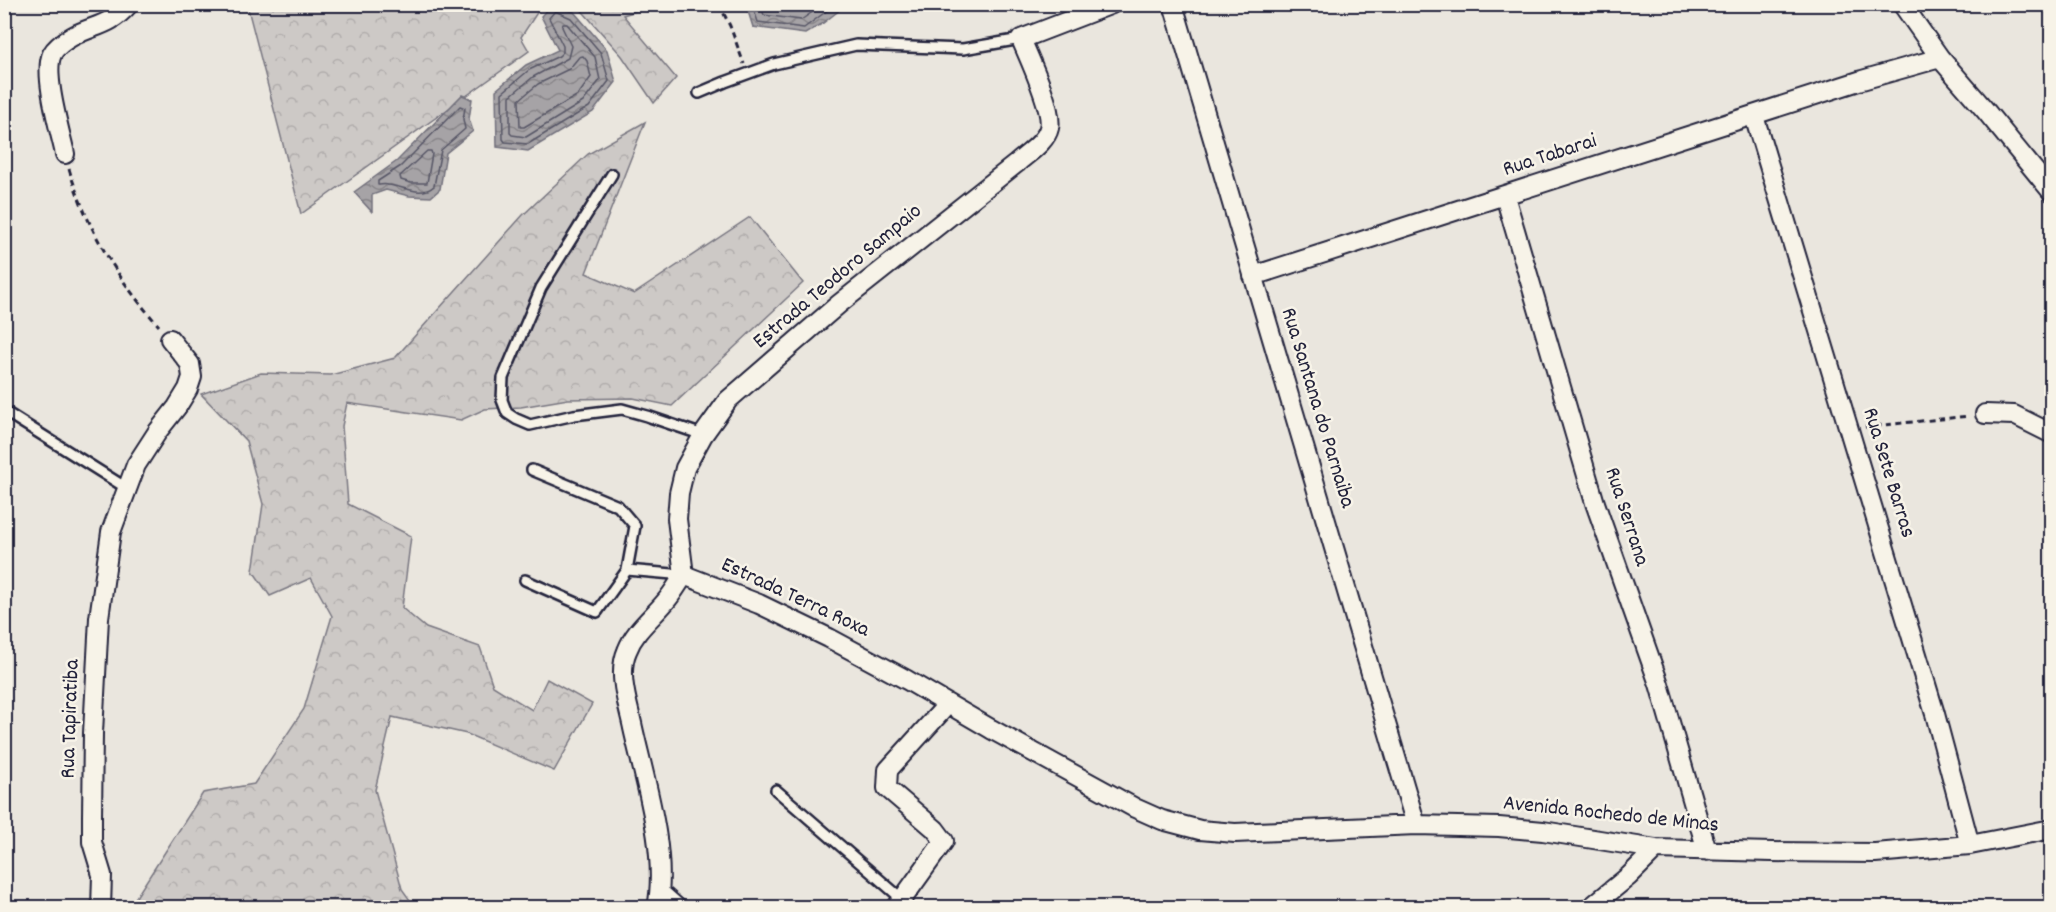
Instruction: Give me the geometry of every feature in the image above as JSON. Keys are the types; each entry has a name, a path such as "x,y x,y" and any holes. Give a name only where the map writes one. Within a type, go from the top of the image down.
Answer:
{"street":[{"path":"65,154 50,79 53,52 74,36 110,21 129,4"},
{"path":"1021,39 1112,4"},
{"name":"Rua Santana do Parnaiba","path":"1173,4 1416,825"},
{"path":"1902,4 1940,58 2052,192"},
{"name":"Estrada Teodoro Sampaio","path":"684,575 676,519 678,493 685,468 703,435 728,400 839,304 1044,139 1050,128 1047,110 1038,80 1021,39"},
{"name":"Rua Tabarai","path":"1253,276 1862,80 1940,58"},
{"name":"Rua Sete Barras","path":"1754,116 1935,714 1970,845"},
{"name":"Rua Serrana","path":"1504,196 1595,503 1659,684 1707,851"},
{"name":"Rua Tapiratiba","path":"101,908 102,875 92,842 93,733 99,618 111,532 136,465 158,430 177,407 188,389 192,376 190,364 170,339"},
{"path":"1985,414 2014,416 2052,434"},
{"name":"Estrada Terra Roxa","path":"658,900 660,868 622,670 626,652 638,630 666,601 684,575 769,609 887,669 1135,808 1162,820 1200,830"},
{"path":"899,903 944,841 935,829 887,788 888,770 948,704"},
{"name":"Avenida Rochedo de Minas","path":"1200,830 1235,833 1416,825 1499,827 1542,831 1656,849 1875,853 1970,845 2052,829"},
{"path":"1590,908 1629,876 1656,849"},
{"path":"658,900 677,908"}],"lane":[{"path":"699,93 748,74 806,56 856,45 963,49 1021,39"},
{"path":"612,174 541,288 503,378 502,399 507,412 530,425 574,415 622,409 703,435"},
{"path":"4,411 128,489"},
{"path":"525,580 597,612 627,570 635,526 618,506 532,470"},
{"path":"627,570 684,575"},
{"path":"776,790 899,903"}],"path":[{"path":"719,4 748,74"},
{"path":"65,154 83,209 99,243 138,301 170,339"},
{"path":"1850,429 1985,414"}],"green space":[{"path":"247,5 542,5 521,37 529,51 301,214"},
{"path":"577,5 656,5 623,15 676,78 654,103 622,56"},
{"path":"645,122 586,273 634,294 750,217 803,283 672,406 633,398 568,399 521,407 485,409 461,420 347,403 342,426 348,504 411,536 402,608 426,628 480,647 493,686 532,710 547,679 592,704 554,771 467,734 392,717 375,790 402,889 415,907 129,908 203,793 254,784 304,709 332,616 311,578 270,596 253,571 263,504 246,441 201,394 261,373 331,375 395,358 523,215 588,154"}],"water":[{"path":"746,4 846,5 805,34 753,27"},
{"path":"551,5 574,12 607,50 616,82 593,112 528,151 497,147 496,90 526,65 558,50 541,16"},
{"path":"462,95 472,99 469,119 473,131 446,153 440,189 431,197 409,196 386,190 372,195 372,212 354,192 397,161"}]}
